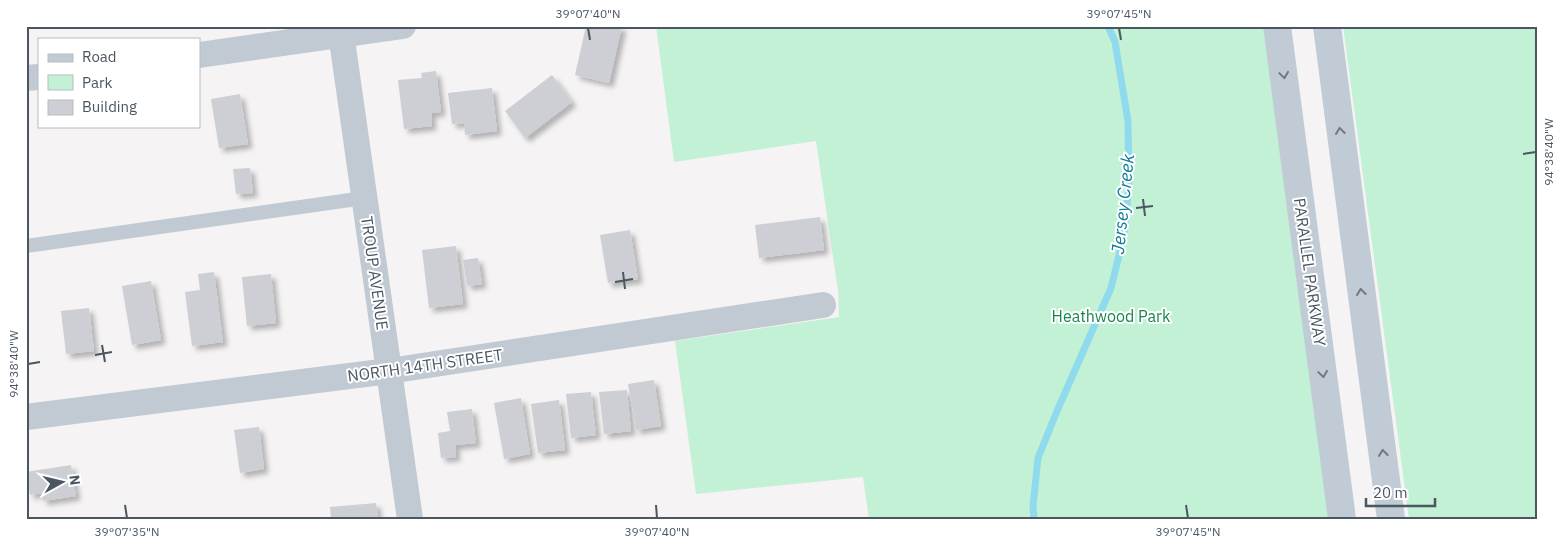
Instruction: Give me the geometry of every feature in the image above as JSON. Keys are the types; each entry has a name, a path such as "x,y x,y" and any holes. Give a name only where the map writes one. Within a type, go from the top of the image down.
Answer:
{"main road":[{"name":"PARALLEL PARKWAY","path":"1277,26 1342,519"},
{"path":"1326,26 1391,519"}],"street":[{"path":"200,55 340,31 403,26"},
{"name":"TROUP AVENUE","path":"340,31 410,519"},
{"name":"NORTH 14TH STREET","path":"26,417 388,371 824,305"}],"lane":[{"path":"26,246 364,198"}],"green space":[{"name":"Heathwood Park","path":"656,26 1263,26 1330,519 869,519 863,477 696,494 675,341 839,317 838,291 816,141 674,162"},
{"path":"1343,26 1537,26 1537,519 1409,519"}],"building":[{"path":"586,26 622,26 609,83 575,75"},
{"path":"436,71 441,112 431,113 432,126 404,129 398,80 422,78 421,73"},
{"path":"552,75 572,102 525,138 505,111"},
{"path":"492,88 497,131 465,135 464,123 452,124 448,93"},
{"path":"240,94 248,144 219,148 211,99"},
{"path":"250,168 253,193 236,194 233,169"},
{"path":"820,217 824,250 759,258 755,225"},
{"path":"630,230 638,279 608,283 600,235"},
{"path":"456,246 463,304 429,308 422,250"},
{"path":"478,258 482,284 467,286 463,260"},
{"path":"214,272 223,342 192,346 185,292 200,290 198,274"},
{"path":"271,274 276,323 247,326 242,277"},
{"path":"151,281 161,340 132,345 122,286"},
{"path":"89,308 94,351 66,354 61,311"},
{"path":"654,380 661,426 636,430 628,384"},
{"path":"627,390 631,431 604,434 599,392"},
{"path":"591,392 596,435 571,438 566,394"},
{"path":"521,398 530,454 504,459 494,403"},
{"path":"559,400 565,450 538,453 531,404"},
{"path":"472,409 476,443 455,445 456,457 441,458 438,433 450,431 447,412"},
{"path":"259,427 264,469 240,473 234,430"},
{"path":"71,465 76,496 43,501 42,493 30,495 26,472"},
{"path":"376,503 378,519 331,519 330,507"}],"waterway":[{"name":"Jersey Creek","path":"1034,519 1033,506 1038,458 1111,288 1124,235 1129,185 1128,121 1115,42 1108,26"}]}
